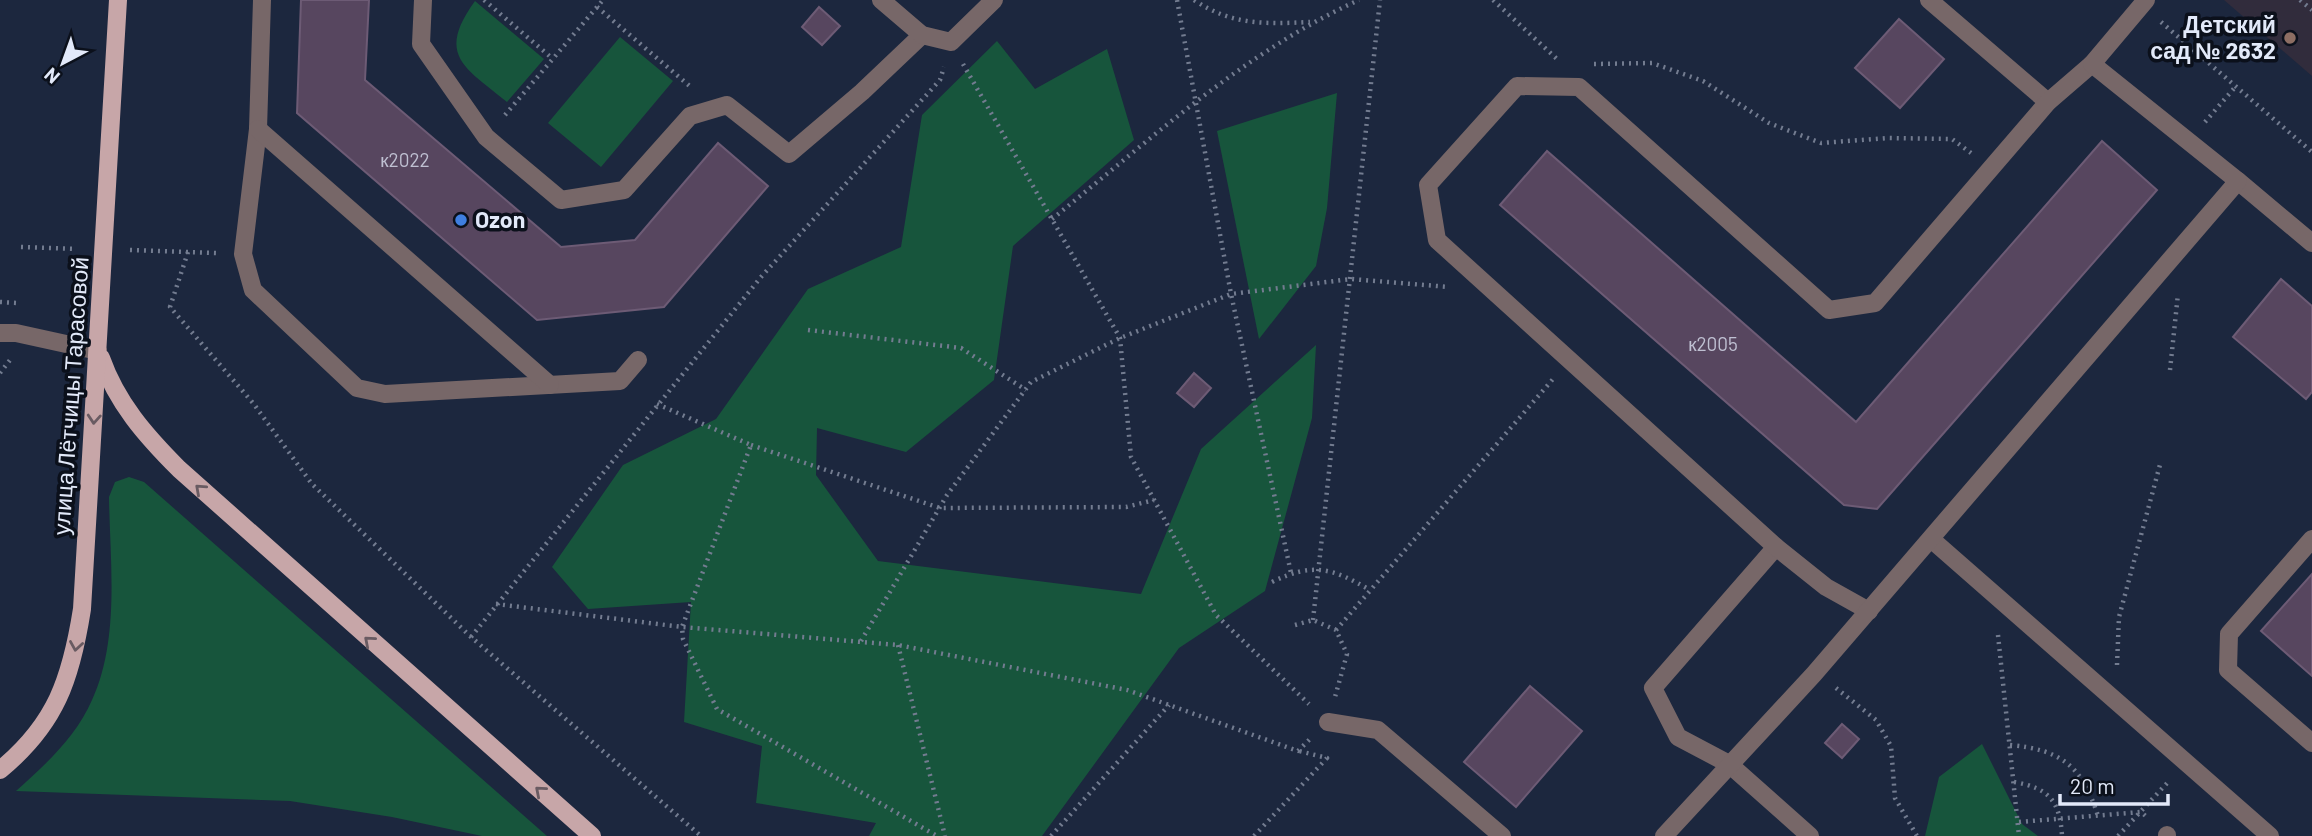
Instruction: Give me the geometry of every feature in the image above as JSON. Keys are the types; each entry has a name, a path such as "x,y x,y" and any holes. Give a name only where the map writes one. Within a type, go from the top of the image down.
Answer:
{"main road":[{"name":"улица Лётчицы Тарасовой","path":"0,770 43,726 74,662 82,609 118,0"},
{"path":"99,351 110,385 126,411 170,461 316,594 592,836"}],"street":[{"path":"262,0 258,129 243,254 253,290 357,388 385,394 620,381 638,360"},
{"path":"423,0 421,44 486,137 561,200 624,190 690,116 727,105 789,153 862,92 922,35"},
{"path":"881,0 922,35 951,42 993,0"},
{"path":"1929,0 2048,102"},
{"path":"1869,611 1826,587 1776,547 1437,240 1429,185 1517,86 1579,87 1829,310 1875,303 2048,102 2092,64 2144,3"},
{"path":"2092,64 2312,243"},
{"path":"258,129 550,385"},
{"path":"1664,836 1814,674 2238,181"},
{"path":"0,333 16,333 99,351"},
{"path":"1931,539 2270,836"},
{"path":"2312,539 2229,634 2228,670 2312,743"},
{"path":"1776,547 1653,688 1678,737 1729,764 1810,836"},
{"path":"1328,722 1377,730 1502,836"}],"path":[{"path":"484,0 553,59"},
{"path":"486,137 603,0"},
{"path":"1177,0 1231,294 1291,573"},
{"path":"1194,0 1210,11 1254,24 1311,22"},
{"path":"1052,219 1196,103 1311,22 1359,0"},
{"path":"1313,620 1321,568 1380,0"},
{"path":"1495,0 1559,61 1579,87"},
{"path":"2300,0 2312,10"},
{"path":"2144,3 2312,152"},
{"path":"597,7 697,93 690,116"},
{"path":"951,42 1120,338 1131,457 1216,615 1328,722"},
{"path":"471,637 761,277 940,80 951,42"},
{"path":"1583,63 1652,63 1703,81 1769,123 1821,143 1888,138 1952,139 1992,167"},
{"path":"2188,141 2236,86"},
{"path":"2170,370 2182,248"},
{"path":"188,252 170,307 253,403 312,485 471,637 701,836"},
{"path":"861,642 940,508 1031,382 1120,338 1231,294 1351,279 1493,290"},
{"path":"0,302 18,303"},
{"path":"808,330 961,348 1026,390"},
{"path":"0,373 15,354"},
{"path":"1336,630 1569,360"},
{"path":"657,404 751,445 940,508 1126,507 1154,500"},
{"path":"751,445 682,627 683,639 717,709 937,836"},
{"path":"2116,701 2119,617 2161,461"},
{"path":"1272,582 1291,573 1321,568 1345,576 1370,590"},
{"path":"1993,594 2019,836"},
{"path":"496,604 682,627 898,645 1127,690 1298,751 1328,758 1254,836"},
{"path":"1295,625 1313,620 1336,630 1346,654 1328,722 1298,751"},
{"path":"898,645 945,836"},
{"path":"1814,674 1847,694 1876,720 1891,746 1895,798 1917,836"},
{"path":"1051,836 1169,705"},
{"path":"2010,745 2041,748 2068,762 2088,786 2098,816"},
{"path":"2118,836 2185,761"},
{"path":"2014,782 2035,785 2052,799 2061,819 2062,836"},
{"path":"2019,822 2141,812"}],"shaded area":[{"name":"Детский сад № 2632","path":"2224,0 2312,0 2312,76"}],"green space":[{"path":"475,1 544,59 507,102 478,79 460,59 458,35 463,19"},
{"path":"620,37 673,81 601,167 548,123"},
{"path":"997,41 1035,89 1107,49 1134,140 1013,246 994,380 906,452 817,428 816,475 878,561 1141,594 1201,449 1316,345 1312,418 1265,591 1179,648 1042,836 869,836 876,823 756,803 762,746 684,722 691,602 588,609 552,567 623,465 716,419 808,289 901,247 922,115"},
{"path":"1337,93 1327,208 1316,266 1259,339 1217,131"},
{"path":"129,477 144,482 547,836 482,836 392,817 290,801 16,791 49,761 69,738 92,700 101,676 110,626 109,497 115,482"},
{"path":"1982,744 2022,824 2038,836 1925,836 1939,777"}],"building":[{"path":"301,0 369,0 365,80 561,247 635,240 718,143 768,186 664,307 537,320 297,113"},
{"path":"819,7 840,26 822,45 802,27"},
{"path":"1899,19 1944,59 1900,108 1855,68"},
{"path":"2102,141 2157,190 1877,509 1844,505 1500,205 1547,151 1856,422"},
{"path":"2281,279 2312,306 2312,392 2306,399 2233,337"},
{"path":"1194,373 1211,388 1194,407 1177,393"},
{"path":"2312,574 2312,676 2261,631"},
{"path":"1530,686 1582,731 1516,807 1464,762"},
{"path":"1842,724 1859,739 1842,758 1825,743"}],"place":[{"name":"Детский сад № 2632","path":"2290,38"},
{"name":"Ozon","path":"461,220"}]}
